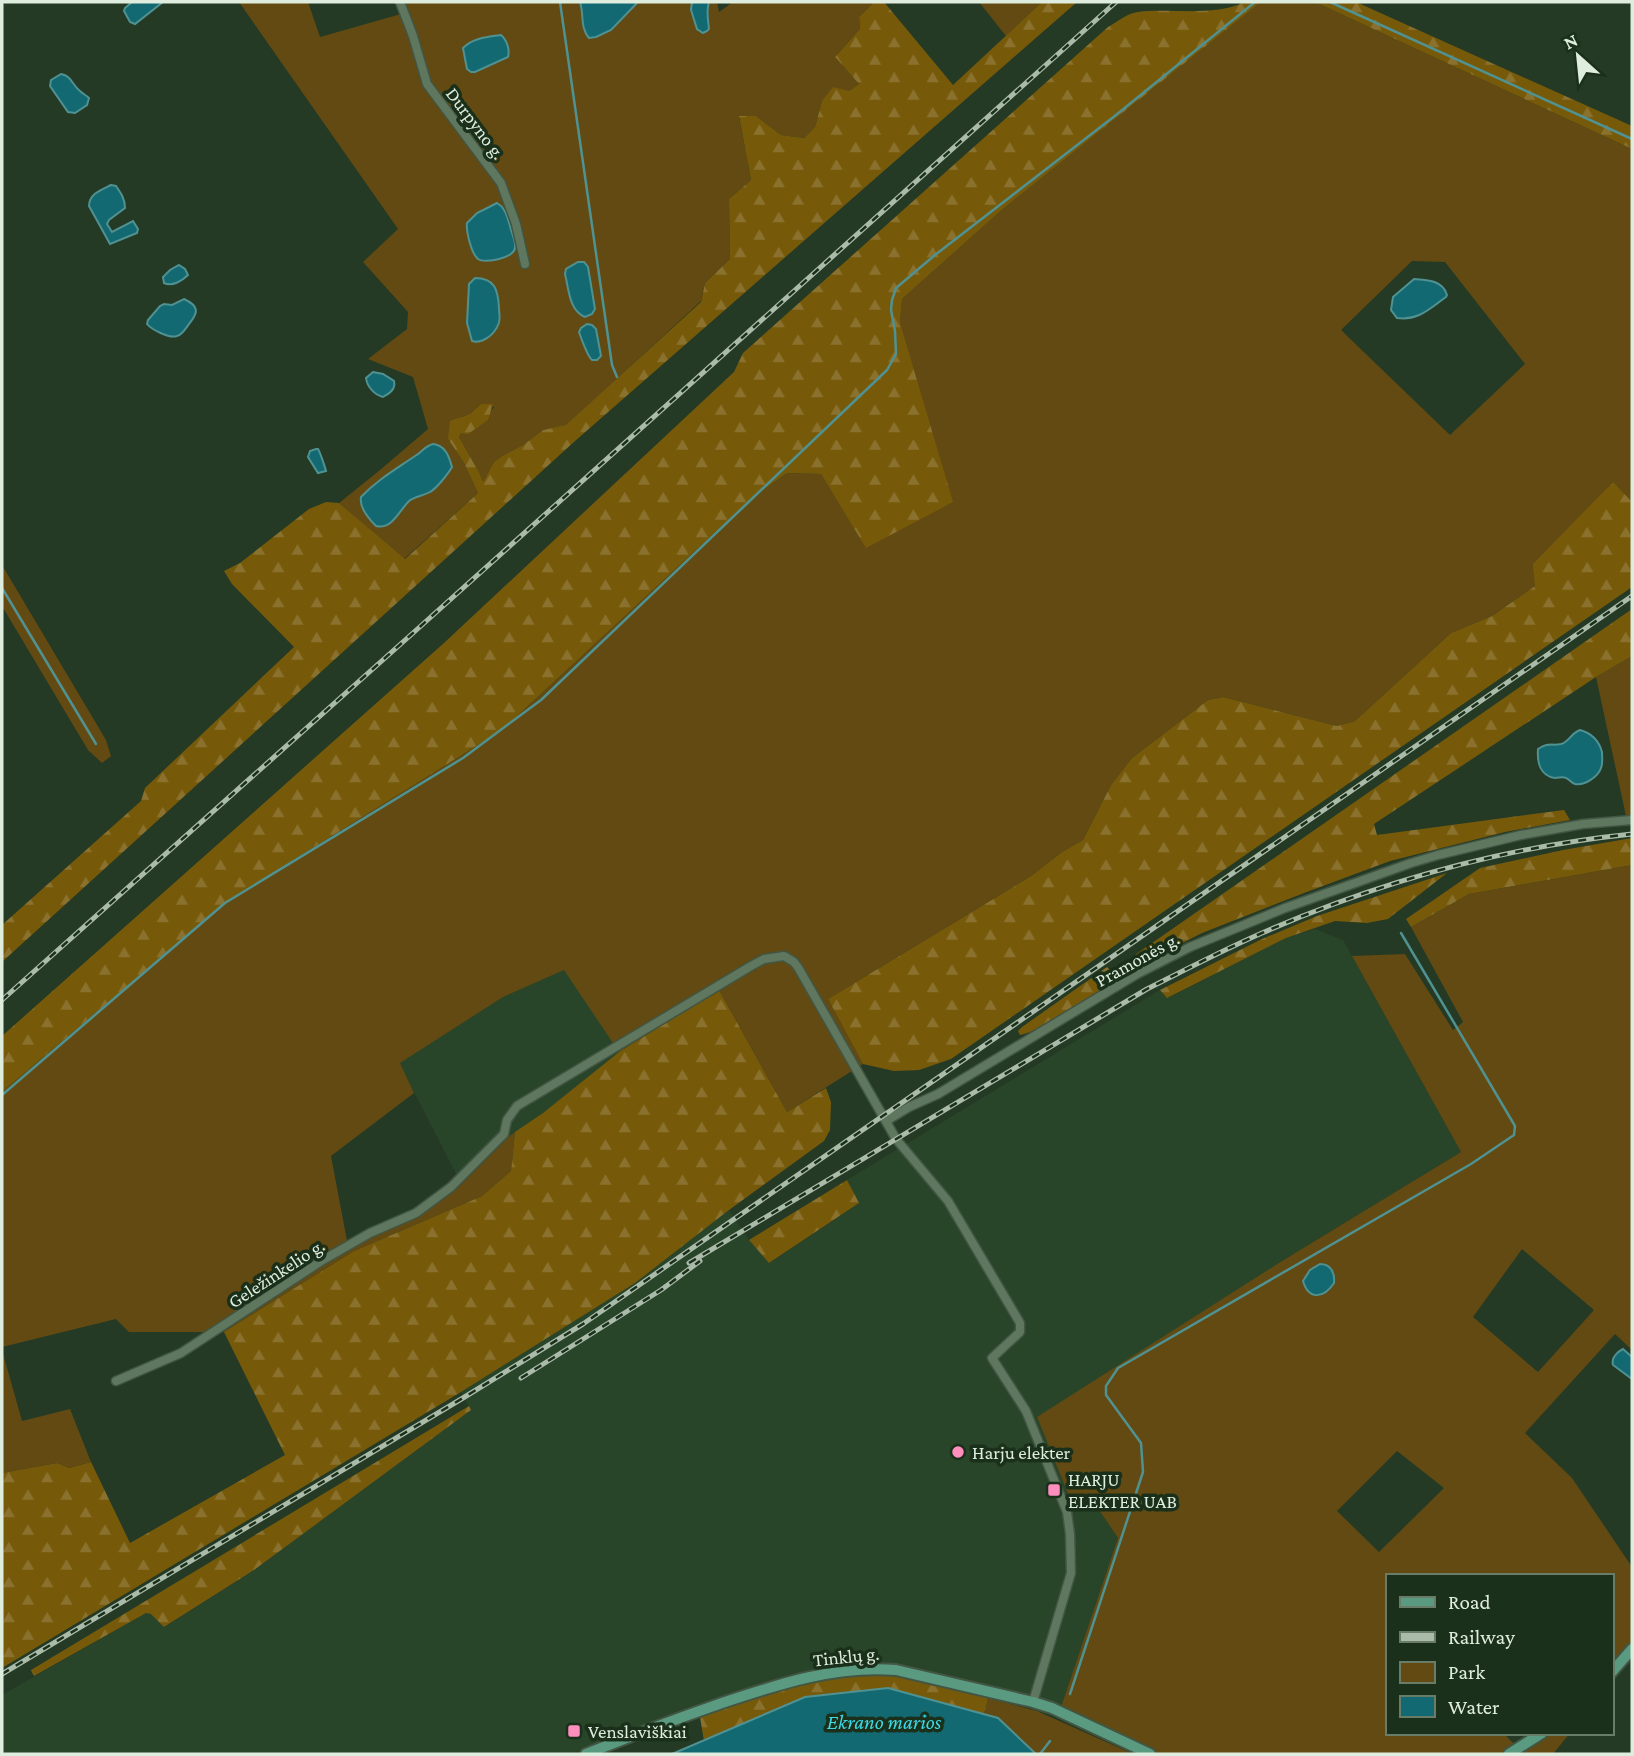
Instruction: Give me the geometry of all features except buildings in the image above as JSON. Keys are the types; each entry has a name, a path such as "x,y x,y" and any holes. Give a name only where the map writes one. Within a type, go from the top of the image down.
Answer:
{"main road":[{"path":"1613,1671 1632,1649"},
{"name":"Tinklų g.","path":"586,1754 694,1713 787,1682 837,1671 875,1668 896,1670 1033,1702 1150,1754"},
{"path":"1509,1754 1539,1735"}],"street":[{"name":"Durpyno g.","path":"400,2 427,85 501,183 516,224 525,264"},
{"name":"Pramonės g.","path":"886,1121 938,1094 1136,974 1214,937 1298,904 1438,855 1521,835 1583,824 1632,820"},
{"name":"Geležinkelio g.","path":"116,1381 181,1353 370,1233 416,1213 451,1187 504,1134 507,1120 517,1106 764,959 784,956 794,962 886,1121"},
{"path":"886,1121 901,1146 948,1201 1020,1323 1020,1332 992,1358 1026,1410 1067,1512 1070,1535 1071,1573 1033,1702"}],"shaded area":[{"path":"1315,929 1343,940 1461,1152 1282,1261 1073,1506 1091,1497 1118,1538 1061,1707 1018,1693 905,1666 860,1664 797,1675 699,1706 570,1754 2,1754 2,1695 146,1613 151,1613 165,1627 254,1570 471,1410 461,1392 635,1283 729,1210 749,1240 770,1263 858,1204 847,1180 1160,990 1168,998 1286,938"},
{"path":"565,969 619,1052 543,1113 504,1140 461,1183 399,1063 503,997"}],"green space":[{"path":"239,2 308,2 320,37 401,14 396,2 580,2 583,11 611,30 638,2 717,2 719,12 733,2 874,2 859,17 860,29 835,57 859,84 849,91 822,101 815,127 804,138 781,135 756,116 739,117 751,180 729,199 730,259 705,283 701,301 566,426 543,430 502,456 494,462 485,481 459,437 494,407 481,404 470,414 461,417 448,439 464,463 478,493 404,559 339,503 428,429 413,377 368,359 407,329 408,312 363,262 398,229"},
{"path":"874,2 884,2 953,85 1042,2 1077,2 575,441 2,962 2,925 141,801 145,788 294,647 232,584 224,571 240,563 309,509 326,502 339,503 405,559 478,493 464,463 448,439 450,421 470,414 481,404 493,404 488,420 468,434 461,433 459,437 484,481 494,462 502,456 543,430 566,425 701,302 705,283 730,259 729,199 751,180 739,116 756,116 781,135 804,138 815,127 822,101 833,87 849,91 859,84 835,57 860,29 859,17"},
{"path":"979,2 1042,2 1006,36"},
{"path":"1244,2 1261,2 1004,208 902,299 900,323 953,502 866,548 821,474 787,473 752,498 502,730 229,900 2,1092 2,1036 444,643 734,372 743,353 1108,27 1138,12 1207,11 1233,7"},
{"path":"1261,2 1315,2 1632,149 1632,502 1612,482 1535,586 1492,616 1451,633 1355,721 1337,726 1223,697 1208,700 1132,758 1111,785 1083,840 1031,876 828,999 863,1064 787,1112 719,990 619,1052 564,970 503,997 400,1063 414,1093 331,1156 348,1246 398,1222 461,1183 515,1132 511,1171 482,1196 354,1251 224,1332 129,1332 116,1319 2,1347 2,1092 229,900 502,730 752,498 787,473 821,474 866,547 902,299 1004,208","holes":["1412,261 1445,262 1525,364 1450,435 1341,330"]},
{"path":"1315,2 1356,2 1632,126 1632,149"},
{"path":"1613,482 1632,502 1632,587 951,1059 919,1070 894,1071 863,1064 828,999 1031,876 1083,840 1111,785 1132,758 1208,700 1223,697 1337,726 1355,721 1451,633 1492,616 1535,586 1533,564"},
{"path":"2,565 106,740 111,756 102,763 88,750 2,606"},
{"path":"1632,609 1632,656 1374,824 1377,835 1564,810 1570,820 1505,832 1390,861 1202,933 1136,964 1132,957"},
{"path":"1632,656 1632,815 1626,816 1596,677"},
{"path":"1632,838 1632,865 1469,894 1411,927 1406,919 1480,868"},
{"path":"1632,865 1632,1350 1615,1334 1525,1433 1572,1478 1632,1567 1632,1649 1613,1671 1613,1574 1386,1574 1386,1735 1505,1735 1519,1749 1509,1754 1151,1754 1061,1707 1118,1538 1091,1498 1073,1506 1037,1417 1282,1261 1461,1152 1352,956 1405,954 1453,1030 1463,1022 1411,927 1469,894","holes":["1522,1249 1594,1310 1538,1372 1473,1317","1397,1451 1444,1488 1379,1552 1337,1511"]},
{"path":"1447,873 1388,919 1367,923 1335,921 1286,938 1167,998 1160,990 1262,939 1317,916"},
{"path":"1107,967 1114,976 1111,983 1065,1014 1020,1035 1018,1031 1022,1027"},
{"path":"719,990 787,1112 826,1088 831,1102 830,1130 824,1141 635,1283 461,1392 2,1668 2,1473 57,1463 69,1468 91,1462 130,1543 285,1455 224,1332 354,1251 482,1196 511,1171 515,1132 619,1052"},
{"path":"847,1180 859,1203 769,1263 749,1240"},
{"path":"2,1350 22,1421 70,1409 91,1462 69,1468 57,1463 2,1473"},
{"path":"469,1406 471,1410 254,1570 164,1627 151,1614 146,1613 34,1676 31,1670"},
{"path":"875,1674 895,1676 988,1698 984,1714 888,1688 805,1697 704,1741 700,1717 808,1683"},
{"path":"988,1698 1037,1711 1133,1754 1036,1754 998,1718 984,1714"},
{"path":"1545,1735 1568,1735 1553,1754 1516,1754"}],"water":[{"path":"132,2 163,2 135,24 130,22 124,11"},
{"path":"580,2 638,2 611,30 589,38 584,30"},
{"path":"692,2 709,2 709,29 703,33 697,29 691,10"},
{"path":"501,35 508,45 508,57 475,72 467,69 463,48 476,40"},
{"path":"61,74 89,98 87,105 75,113 68,112 50,86 51,80"},
{"path":"111,185 120,191 125,208 107,224 112,232 133,221 138,229 137,233 110,244 89,206 93,195"},
{"path":"497,203 506,213 514,239 514,251 493,260 478,259 471,247 467,223 477,213"},
{"path":"578,262 584,262 588,267 595,309 585,317 573,305 565,274 566,269"},
{"path":"179,265 188,275 177,283 164,283 163,277"},
{"path":"475,278 487,280 494,286 500,317 494,332 484,340 476,342 472,341 467,323 469,284"},
{"path":"1414,279 1438,284 1447,295 1417,316 1397,318 1391,310 1393,297"},
{"path":"184,299 193,304 196,313 181,334 174,337 165,335 147,324 160,306 172,305"},
{"path":"587,324 596,329 601,356 597,360 590,358 579,332"},
{"path":"373,372 383,374 394,381 393,389 383,397 374,392 368,384 366,378"},
{"path":"433,444 441,446 446,452 452,467 450,470 433,490 409,501 395,519 386,525 376,526 363,509 361,497 387,475"},
{"path":"318,449 326,471 318,473 308,457 310,451"},
{"path":"1580,730 1591,735 1601,748 1602,765 1597,775 1579,784 1565,777 1550,777 1539,763 1538,749 1564,743"},
{"path":"1320,1264 1332,1270 1334,1283 1326,1292 1317,1295 1309,1292 1303,1281 1310,1270"},
{"path":"1623,1349 1632,1357 1632,1379 1613,1365 1615,1356"},
{"name":"Ekrano marios","path":"888,1688 998,1718 1036,1754 672,1754 805,1697"}],"waterway":[{"path":"560,2 612,365 617,377"},
{"path":"2,1095 225,903 463,758 541,700 887,370 896,354 891,310 896,288 1255,2"},
{"path":"1330,2 1632,139"},
{"path":"2,588 96,744"},
{"path":"1070,1694 1143,1472 1141,1443 1106,1395 1106,1386 1118,1368 1471,1164 1514,1135 1515,1126 1401,933"},
{"path":"1040,1754 1050,1741"}],"railway":[{"path":"2,1000 1116,2"},
{"path":"2,1674 583,1324 1632,596"},
{"path":"689,1263 1147,989 1247,940 1351,898 1443,869 1537,848 1632,834"},
{"path":"521,1378 661,1290 700,1261"}],"place":[{"name":"Harju elekter","path":"958,1452"},
{"name":"HARJU ELEKTER UAB","path":"1054,1490"},
{"name":"Venslaviškiai","path":"574,1731"}]}
